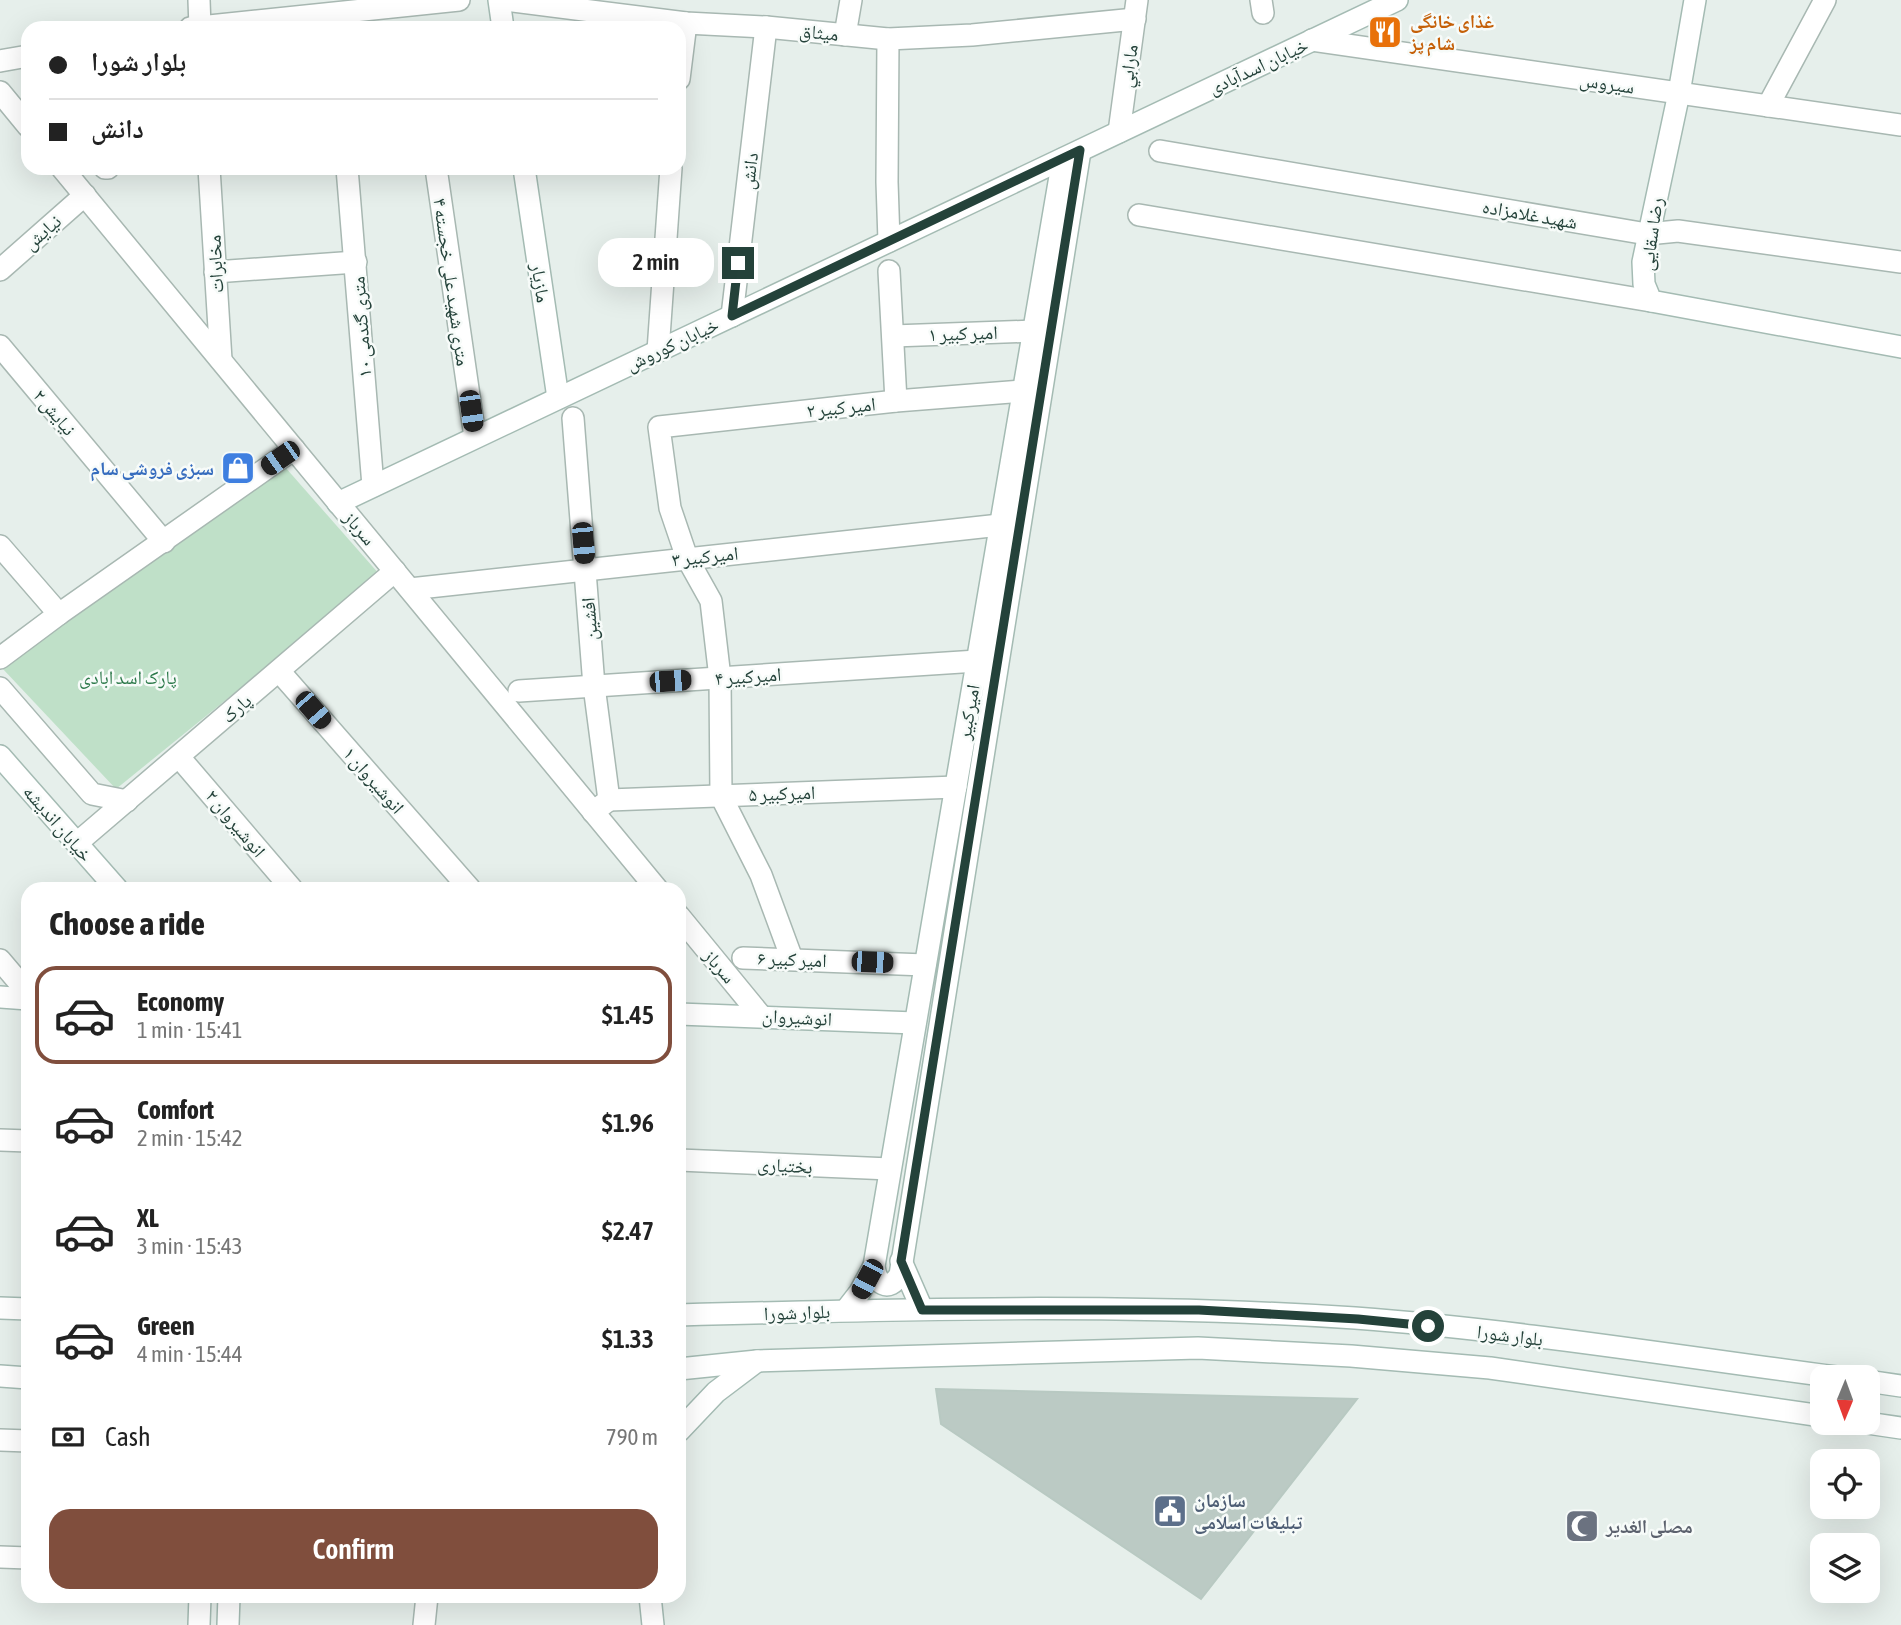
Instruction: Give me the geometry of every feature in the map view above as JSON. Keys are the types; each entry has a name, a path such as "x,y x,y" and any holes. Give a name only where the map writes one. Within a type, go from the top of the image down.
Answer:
{"street":[{"path":"197,21 199,0"},
{"path":"260,21 459,0"},
{"path":"501,0 502,21"},
{"name":"میثاق","path":"501,0 649,9 681,21"},
{"path":"845,35 850,0"},
{"name":"رضا سقایی","path":"1695,0 1679,93 1647,234 1643,262 1644,284 1651,300 1901,347"},
{"path":"1768,106 1825,0"},
{"name":"خیابان اسدآبادی","path":"1119,132 1386,3"},
{"name":"میثاق","path":"686,23 766,27 888,39 972,34 1136,10"},
{"name":"مارابي","path":"1119,132 1136,10"},
{"name":"دانش","path":"732,316 766,27"},
{"path":"888,39 887,182 890,241"},
{"name":"سیروس","path":"1312,40 1901,125"},
{"path":"0,61 21,58"},
{"path":"0,92 21,118"},
{"name":"خیابان کوروش","path":"338,503 1119,132"},
{"name":"شهید غلامزاده","path":"1160,151 1647,234 1678,232 1901,262"},
{"name":"امیرکبیر","path":"874,1266 1000,525 1018,478 1023,391 1072,155"},
{"name":"امیرکبیر","path":"901,1261 1018,478 1072,155"},
{"name":"سرباز","path":"68,175 394,571 601,806 652,882"},
{"name":"مخابرات","path":"209,175 221,360"},
{"name":"۱۰ متری گندمی","path":"348,175 373,486"},
{"name":"۴ متری شهید علی خجسته","path":"437,175 475,438"},
{"name":"مازیار","path":"525,175 558,398"},
{"path":"658,351 671,175"},
{"name":"نیایش","path":"0,270 85,195"},
{"path":"1139,215 1651,300"},
{"path":"215,272 356,262"},
{"path":"889,271 896,401"},
{"name":"امیر کبیر ۱","path":"892,336 1034,331"},
{"name":"نیایش ۲","path":"0,346 164,542"},
{"name":"امیر کبیر ۲","path":"687,558 670,508 659,427 896,401 1023,391"},
{"name":"افشین","path":"573,418 601,806"},
{"path":"0,658 294,449"},
{"name":"امیرکبیر ۳","path":"410,589 1000,525"},
{"path":"0,546 59,614"},
{"path":"687,558 711,601 720,678 721,796 761,874 792,959"},
{"name":"پارک","path":"76,843 394,571"},
{"name":"امیرکبیر ۴","path":"519,691 977,661"},
{"name":"انوشیروان ۱","path":"279,671 464,882"},
{"path":"0,688 92,794 127,801"},
{"name":"خیابان اندیشه","path":"0,756 111,882"},
{"name":"انوشیروان ۲","path":"179,757 286,882"},
{"name":"امیرکبیر ۵","path":"601,806 721,796 956,787"},
{"name":"سرباز","path":"686,925 761,1016"},
{"name":"امیر کبیر ۶","path":"743,958 925,965"},
{"path":"0,960 21,985"},
{"path":"0,997 21,998"},
{"name":"انوشیروان","path":"686,1014 915,1023"},
{"path":"0,1140 21,1141"},
{"name":"بختیاری","path":"686,1160 890,1170"},
{"path":"874,1266 875,1277 881,1283 888,1284 896,1282 900,1275 901,1261"},
{"path":"901,1261 922,1310"},
{"path":"846,1310 860,1292 874,1266"},
{"path":"0,1308 21,1309"},
{"name":"بلوار شورا","path":"686,1315 846,1310 1199,1310 1358,1319 1498,1333 1810,1374"},
{"name":"بلوار شورا","path":"686,1369 757,1361 1198,1348 1351,1356 1490,1368 1810,1414"},
{"path":"686,1424 716,1392 757,1361"},
{"path":"0,1376 21,1378"},
{"path":"1880,1383 1901,1386"},
{"path":"1880,1425 1901,1428"},
{"path":"0,1440 21,1441"},
{"path":"0,1557 21,1558"},
{"path":"199,1625 200,1603"},
{"path":"228,1625 229,1603"},
{"path":"424,1625 426,1603"},
{"path":"650,1603 653,1625"}],"green space":[{"name":"پارک اسد ابادی","path":"285,467 380,575 116,789 2,668"}],"building":[{"name":"سازمان تبلیغات اسلامی","path":"936,1389 1357,1399 1201,1599 941,1424"}],"place":[{"name":"غذای خانگی شام پز","path":"1385,32"},
{"name":"سبزی فروشی سام","path":"238,468"},
{"name":"سازمان تبلیغات اسلامی","path":"1170,1511"},
{"name":"مصلی الغدیر","path":"1582,1526"}],"route":[{"path":"738,263 732,316 1080,150 901,1261 922,1310 1199,1310 1358,1319 1428,1326"}]}
